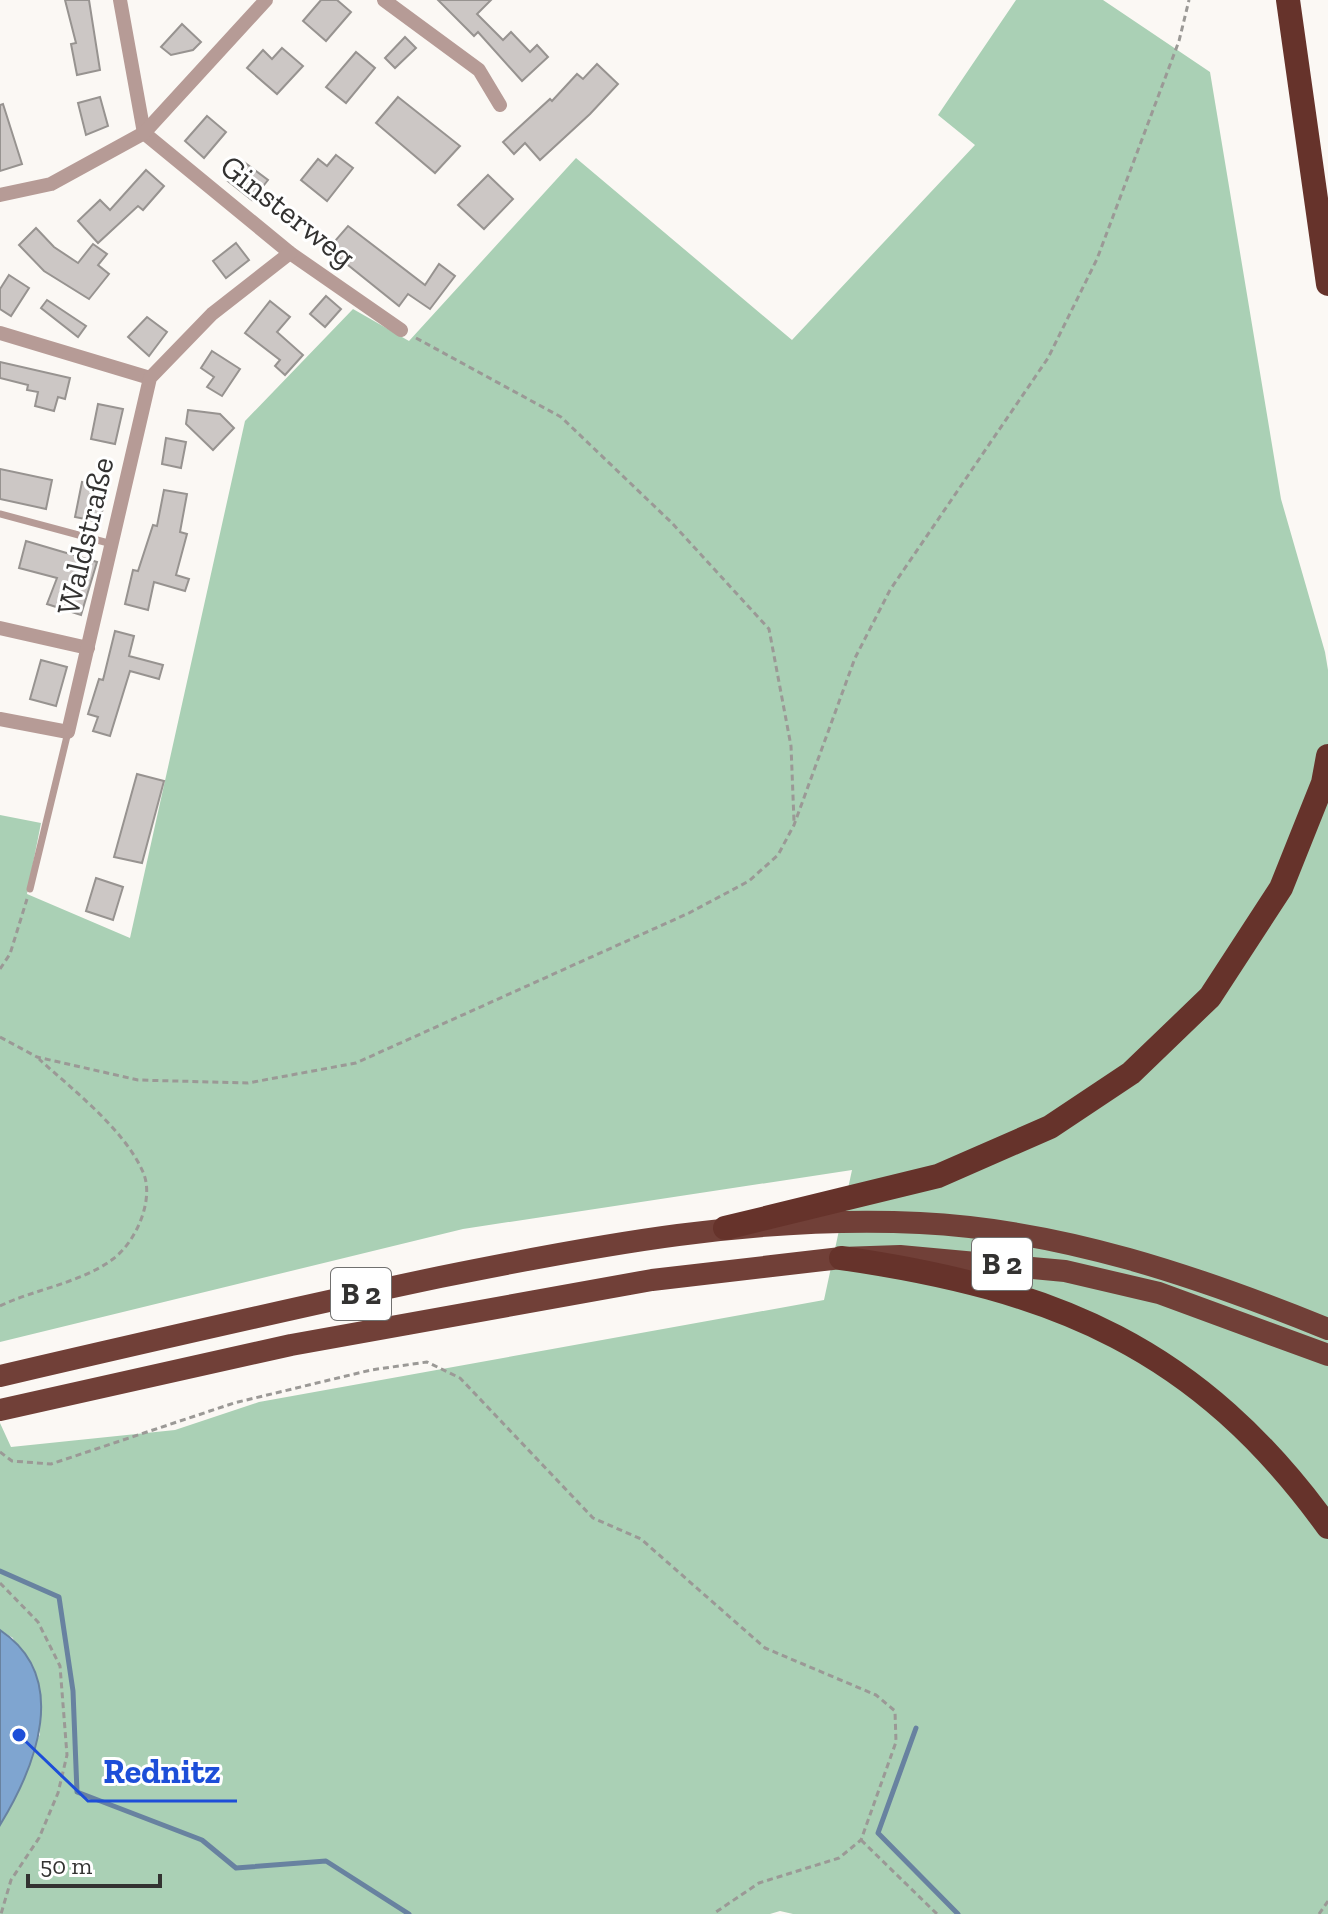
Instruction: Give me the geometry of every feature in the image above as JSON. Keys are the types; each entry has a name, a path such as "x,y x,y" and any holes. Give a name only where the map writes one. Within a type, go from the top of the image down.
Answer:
{"highway":[{"path":"1288,0 1328,284"},
{"path":"725,1228 938,1176 1050,1127 1131,1073 1210,997 1281,888 1323,783 1328,756"},
{"name":"B 2","path":"0,1376 278,1311 506,1264 725,1228 922,1223 1050,1240 1149,1263 1328,1329"},
{"name":"B 2","path":"3,1409 291,1345 573,1294 652,1280 841,1258 900,1256 1065,1271 1159,1293 1328,1355"},
{"path":"841,1258 963,1278 1072,1314 1139,1348 1238,1423 1281,1468 1328,1527"}],"street":[{"path":"120,0 144,133"},
{"path":"0,195 51,184 144,133 266,0"},
{"path":"384,0 479,70 500,105"},
{"name":"Ginsterweg","path":"144,133 290,253 401,330"},
{"path":"0,333 150,378 212,314 290,253"},
{"name":"Waldstraße","path":"68,732 114,545 150,378"},
{"path":"0,628 88,648"},
{"path":"0,719 68,732"}],"lane":[{"path":"0,514 114,545"},
{"name":"Waldstraße","path":"30,889 68,732"}],"path":[{"path":"37,1057 138,1080 232,1082 356,1063 689,913 749,881 778,855 794,825 855,658 890,590 1048,358 1097,259 1179,41 1189,0"},
{"path":"401,330 561,417 672,523 769,629 791,746 794,825"},
{"path":"0,969 10,954 30,889"},
{"path":"0,1037 37,1057 110,1125 144,1173 144,1218 132,1239 113,1260 0,1306"},
{"path":"0,1452 12,1461 51,1464 234,1403 371,1370 427,1362 460,1378 593,1518 641,1539 765,1648 876,1695 895,1711 896,1742 861,1840 839,1858 759,1883 713,1914"},
{"path":"0,1583 38,1622 60,1666 67,1755 58,1793 39,1838 11,1880 1,1914"},
{"path":"861,1840 937,1914"},
{"path":"1319,1914 1328,1901"}],"green space":[{"path":"1016,0 1103,0 1210,72 1281,499 1328,670 1328,1914 793,1914 780,1911 770,1914 0,1914 0,1825 40,1734 13,1638 0,1630 0,1423 11,1447 175,1430 259,1402 824,1300 852,1170 463,1229 0,1342 0,815 41,823 27,894 130,938 245,421 353,309 409,341 576,158 792,340 975,145 938,115"}],"water":[{"path":"0,1630 22,1649 35,1672 41,1697 35,1750 0,1825"}],"building":[{"path":"65,0 89,0 100,70 77,75 71,44 76,43"},
{"path":"321,0 337,0 351,12 326,41 303,21"},
{"path":"438,0 491,0 477,14 503,40 511,32 530,52 537,45 548,57 522,81 478,32 474,36"},
{"path":"182,24 201,42 193,50 171,55 161,47"},
{"path":"405,37 416,48 395,68 385,58"},
{"path":"282,48 303,66 277,94 247,68 263,50 272,59"},
{"path":"356,52 375,68 346,103 326,87"},
{"path":"597,64 618,84 540,160 525,143 514,154 503,142 550,99 552,101 577,74 583,79"},
{"path":"100,97 108,126 86,135 78,103"},
{"path":"398,97 460,146 435,173 376,123"},
{"path":"3,104 22,164 0,171 0,105"},
{"path":"207,116 226,132 204,158 185,141"},
{"path":"336,155 353,168 327,201 301,180 318,159 327,166"},
{"path":"244,162 268,180 252,200 228,181"},
{"path":"146,170 164,186 143,210 138,206 98,243 78,221 100,200 110,210"},
{"path":"488,175 513,199 484,229 458,205"},
{"path":"348,226 425,285 439,264 455,276 430,309 408,294 399,306 328,249"},
{"path":"36,228 54,247 78,263 93,244 107,254 98,265 109,274 89,299 44,271 19,245"},
{"path":"236,243 249,260 226,278 213,261"},
{"path":"9,275 29,288 11,316 0,309 0,289"},
{"path":"326,296 341,309 325,327 310,314"},
{"path":"47,300 86,326 78,337 41,308"},
{"path":"270,301 290,317 277,332 303,355 285,375 275,366 280,360 245,333"},
{"path":"147,317 167,332 149,356 128,337"},
{"path":"212,351 240,369 222,396 207,387 214,377 201,368"},
{"path":"0,362 70,378 65,399 58,397 54,411 35,406 38,392 27,390 28,385 0,378"},
{"path":"98,404 123,409 115,444 91,439"},
{"path":"188,410 220,414 234,428 213,450 186,424"},
{"path":"166,438 186,442 181,468 162,464"},
{"path":"0,469 52,480 46,509 0,499"},
{"path":"82,482 107,487 100,522 75,517"},
{"path":"164,490 187,494 180,532 187,534 176,575 189,579 185,591 154,582 148,610 125,604 133,570 138,571 153,525 157,526"},
{"path":"26,541 97,562 81,615 47,604 57,578 19,568"},
{"path":"115,631 134,636 129,656 163,665 159,679 130,671 110,736 93,731 98,717 88,714 99,679 103,680"},
{"path":"41,660 67,667 56,706 30,699"},
{"path":"137,774 164,781 142,863 114,857"},
{"path":"96,878 123,887 113,920 86,911"}],"waterway":[{"path":"0,1571 59,1597 73,1691 77,1792 202,1840 236,1868 326,1861 409,1914"},
{"path":"916,1728 878,1833 958,1914"}],"place":[{"name":"Rednitz","path":"19,1735"}]}
